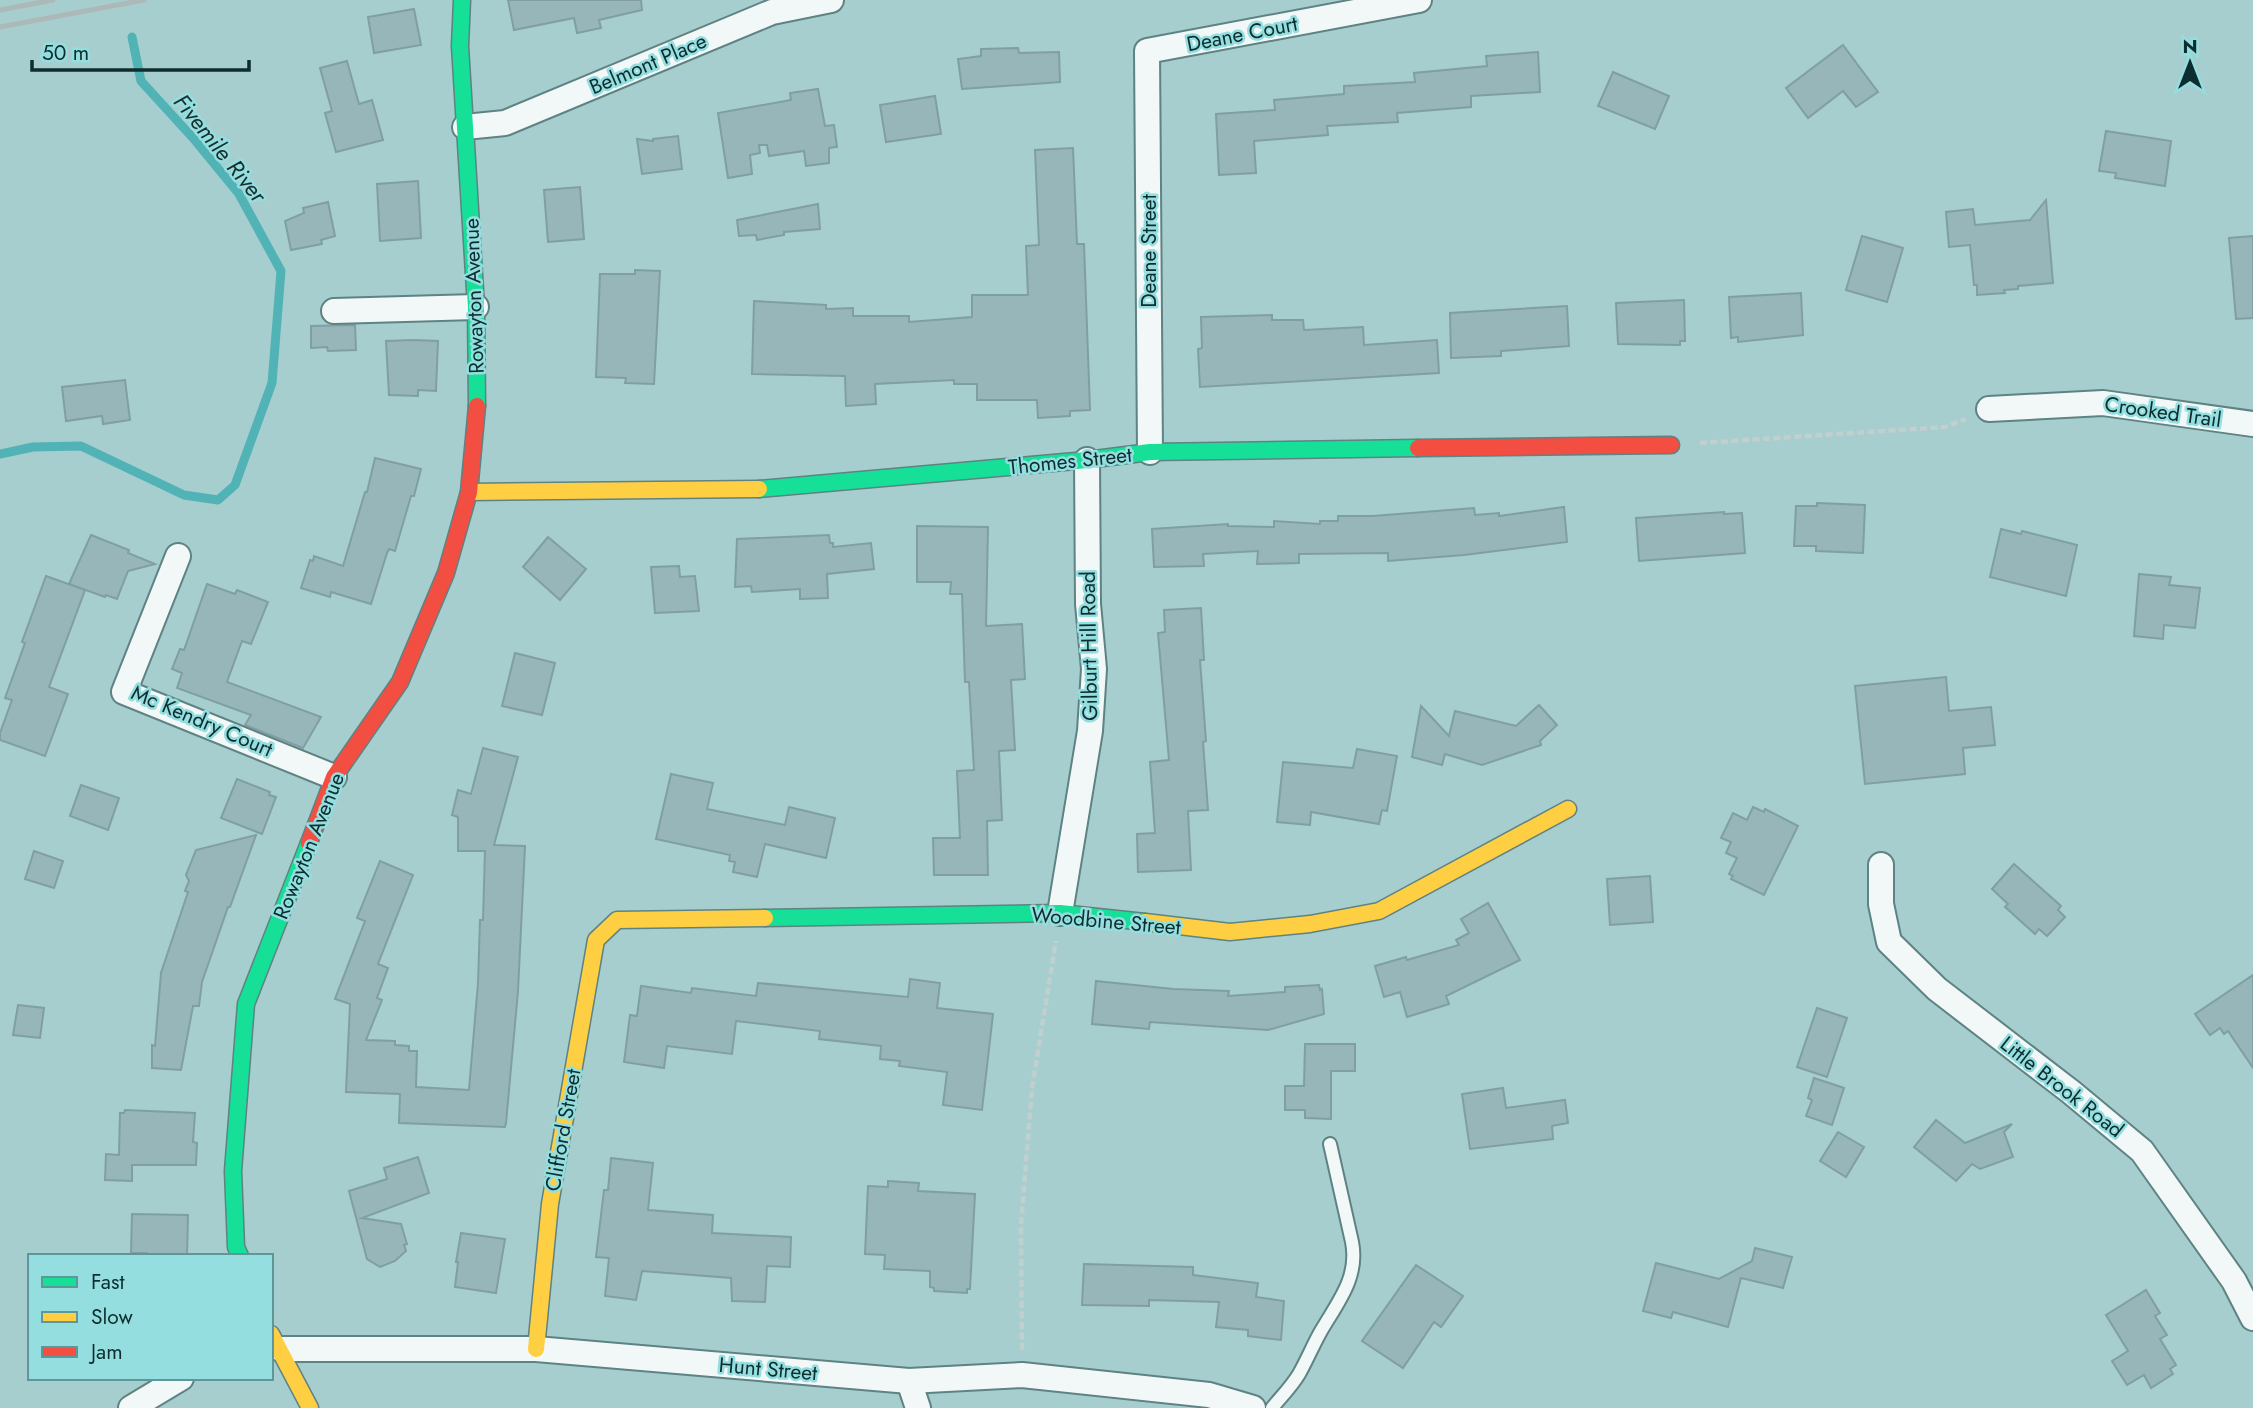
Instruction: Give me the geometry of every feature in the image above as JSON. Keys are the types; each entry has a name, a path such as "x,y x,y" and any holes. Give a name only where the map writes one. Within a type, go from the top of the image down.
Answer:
{"street":[{"name":"Rowayton Avenue","path":"239,1254 236,1247 233,1171 246,1004 334,777 400,682 446,573 469,492 478,392 476,307 460,46 462,0"},
{"name":"Belmont Place","path":"465,127 505,123 772,12 831,0"},
{"name":"Deane Court","path":"1147,51 1419,0"},
{"name":"Deane Street","path":"1147,51 1150,452"},
{"path":"334,311 476,307"},
{"name":"Crooked Trail","path":"1989,410 2103,403 2253,424"},
{"name":"Thomes Street","path":"469,492 774,489 1150,452 1671,445"},
{"name":"Gilburt Hill Road","path":"1060,913 1090,731 1094,669 1087,604 1087,460"},
{"name":"Mc Kendry Court","path":"178,556 124,692 334,777"},
{"name":"Woodbine Street","path":"617,920 1060,913 1230,932 1310,924 1379,911 1568,809"},
{"name":"Little Brook Road","path":"1881,865 1881,904 1889,942 1937,989 2143,1151 2234,1281 2253,1318"},
{"name":"Clifford Street","path":"537,1349 550,1204 596,940 617,920"},
{"path":"276,1342 310,1408"},
{"name":"Hunt Street","path":"276,1342 537,1349 909,1381 1022,1376 1209,1395 1252,1408"},
{"path":"131,1408 178,1380"},
{"path":"909,1381 918,1408"}],"lane":[{"path":"1272,1408 1298,1376 1320,1332 1345,1292 1353,1270 1354,1249 1330,1144"}],"path":[{"path":"1671,445 1945,427 1989,410"},
{"path":"1022,1376 1021,1225 1032,1088 1060,913"}],"building":[{"path":"508,0 641,0 642,10 599,20 601,28 577,33 574,18 514,30"},
{"path":"414,9 421,45 374,53 368,17"},
{"path":"1843,45 1878,92 1856,107 1843,91 1808,118 1786,88"},
{"path":"1018,48 1019,53 1059,52 1060,82 962,89 958,59 981,56 981,49"},
{"path":"1538,52 1540,92 1471,96 1471,107 1397,113 1398,122 1327,126 1328,135 1254,141 1256,173 1219,175 1216,114 1275,110 1274,100 1344,94 1344,86 1415,82 1414,73 1487,66 1486,56"},
{"path":"347,61 359,104 372,100 383,140 336,152 325,113 332,111 320,68"},
{"path":"1613,72 1669,96 1655,129 1598,106"},
{"path":"818,89 825,126 834,125 837,147 829,148 829,163 806,166 804,151 769,156 767,145 759,145 760,153 750,155 752,174 728,178 718,113 791,100 790,93"},
{"path":"935,96 941,134 886,142 880,105"},
{"path":"2106,131 2171,141 2165,186 2115,178 2116,173 2099,171"},
{"path":"678,136 682,169 642,174 637,139 653,141"},
{"path":"1073,148 1077,244 1084,244 1090,410 1070,411 1070,416 1038,418 1037,400 977,400 977,384 954,384 954,380 875,384 876,404 846,406 845,376 752,374 754,301 826,305 826,309 853,308 853,316 909,316 909,322 972,317 972,295 1028,295 1026,246 1039,245 1035,150"},
{"path":"418,181 421,238 380,241 377,184"},
{"path":"580,187 584,239 548,242 544,190"},
{"path":"2046,200 2053,283 2018,286 2018,289 2004,290 2005,293 1977,295 1970,245 1949,247 1946,212 1973,209 1975,225 2030,220"},
{"path":"328,202 335,236 321,240 322,244 291,250 285,221 304,213 303,208"},
{"path":"818,204 820,229 784,232 784,235 757,240 756,235 739,236 737,220"},
{"path":"1862,236 1903,248 1887,302 1846,290"},
{"path":"2253,236 2253,318 2236,319 2229,238"},
{"path":"635,270 660,271 654,384 625,383 626,378 596,377 600,274 635,274"},
{"path":"1801,293 1803,335 1738,342 1738,337 1731,338 1729,297"},
{"path":"1684,300 1685,341 1680,341 1680,345 1618,344 1616,303"},
{"path":"1567,306 1569,346 1501,351 1501,356 1451,358 1450,313"},
{"path":"1272,315 1272,320 1303,320 1304,330 1363,327 1364,345 1437,340 1439,373 1200,387 1198,349 1202,348 1201,317"},
{"path":"355,325 356,350 328,351 327,347 311,348 311,326"},
{"path":"386,341 438,341 436,391 418,390 418,396 389,395"},
{"path":"125,380 130,420 103,424 102,416 66,421 62,387"},
{"path":"375,458 421,469 395,551 389,549 387,553 371,604 331,592 330,597 301,588 310,560 313,561 314,556 343,566"},
{"path":"1817,503 1865,505 1863,553 1816,551 1816,546 1794,546 1796,506 1817,506"},
{"path":"1564,507 1567,542 1388,561 1388,553 1299,554 1299,563 1257,564 1258,551 1203,554 1204,566 1154,567 1152,529 1228,524 1274,527 1274,521 1320,524 1320,521 1338,521 1338,516 1474,508 1475,515 1499,513 1499,516"},
{"path":"1742,513 1745,553 1639,561 1636,518"},
{"path":"917,526 988,527 986,626 1022,624 1025,679 1011,680 1015,750 999,751 1002,820 987,821 988,875 934,875 933,838 960,838 957,771 974,770 969,682 965,682 962,594 950,594 951,582 917,582"},
{"path":"2001,529 2021,534 2022,531 2077,545 2066,596 1990,577"},
{"path":"91,535 155,564 128,571 117,599 69,584"},
{"path":"829,535 833,547 871,543 874,569 827,574 828,598 800,599 800,589 752,592 751,586 735,587 737,539"},
{"path":"548,537 586,569 560,600 523,567"},
{"path":"679,566 680,577 695,576 699,611 655,613 651,567"},
{"path":"2139,574 2171,577 2169,585 2200,588 2195,628 2164,625 2163,639 2134,636"},
{"path":"46,576 85,590 49,687 68,694 45,756 0,740 0,733 12,700 5,698"},
{"path":"207,584 235,594 237,590 268,602 251,644 242,641 227,682 321,717 303,748 245,725 251,715 177,688 182,673 172,669 180,649 184,650"},
{"path":"1201,608 1204,660 1200,660 1208,810 1188,811 1191,870 1138,872 1137,834 1155,833 1150,762 1169,760 1158,633 1165,632 1164,610"},
{"path":"515,653 555,663 542,715 502,706"},
{"path":"1946,677 1949,711 1991,707 1995,745 1963,748 1965,774 1865,784 1855,686"},
{"path":"1539,705 1557,725 1540,741 1541,745 1482,765 1445,754 1442,765 1412,757 1421,706 1449,736 1455,711 1516,726"},
{"path":"483,748 518,757 494,845 525,846 518,991 506,1123 505,1127 399,1123 400,1094 346,1092 350,1004 335,999 365,921 357,918 380,861 413,875 378,964 388,968 377,998 382,1000 366,1040 395,1041 395,1045 409,1046 409,1051 417,1051 416,1087 469,1090 480,920 483,920 485,851 458,851 458,817 452,815 458,790 471,794"},
{"path":"1357,749 1397,756 1387,811 1382,810 1379,824 1311,812 1310,825 1277,822 1283,762 1353,768"},
{"path":"671,774 713,783 707,809 785,825 789,807 835,818 826,858 765,844 757,877 733,872 735,862 729,861 730,855 656,839"},
{"path":"237,779 276,797 262,834 221,818"},
{"path":"81,785 119,798 108,830 70,816"},
{"path":"1753,807 1764,812 1765,809 1798,826 1764,895 1731,879 1733,876 1729,874 1737,858 1726,853 1731,842 1721,838 1733,813 1747,820"},
{"path":"256,835 202,982 199,1006 193,1006 181,1070 152,1068 152,1045 155,1046 161,973 188,892 185,891 189,881 186,875 196,850"},
{"path":"34,851 63,861 54,888 25,879"},
{"path":"2014,864 2061,906 2058,910 2065,917 2047,936 2039,929 2035,934 2005,907 2008,904 1992,889"},
{"path":"1650,876 1653,922 1610,925 1607,879"},
{"path":"1488,903 1520,960 1446,996 1449,1004 1407,1017 1400,992 1384,997 1375,966 1459,945 1456,940 1469,933 1461,919"},
{"path":"2253,975 2253,1068 2228,1031 2224,1034 2220,1028 2210,1035 2195,1014"},
{"path":"910,979 940,983 937,1008 993,1014 982,1110 943,1105 947,1072 899,1066 900,1061 880,1059 881,1046 819,1039 820,1031 736,1021 732,1054 667,1046 664,1068 624,1062 630,1015 637,1016 641,986 691,993 692,988 756,996 758,983 908,997"},
{"path":"1096,981 1173,989 1229,991 1228,996 1285,992 1285,987 1319,985 1320,990 1322,989 1324,1014 1268,1030 1150,1022 1149,1029 1092,1024"},
{"path":"18,1005 44,1008 40,1038 13,1035"},
{"path":"1817,1008 1847,1018 1827,1077 1797,1067"},
{"path":"1305,1044 1355,1044 1355,1071 1331,1071 1331,1119 1305,1118 1305,1110 1285,1110 1285,1086 1304,1086"},
{"path":"1814,1078 1844,1088 1832,1125 1806,1116 1812,1100 1808,1098"},
{"path":"1503,1088 1506,1108 1565,1100 1568,1123 1552,1126 1553,1139 1470,1149 1462,1094"},
{"path":"125,1110 195,1113 193,1142 197,1143 196,1165 132,1165 132,1181 105,1180 106,1154 119,1155 120,1113"},
{"path":"1936,1120 1965,1143 2012,1124 2004,1132 2013,1157 1980,1169 1972,1164 1956,1181 1914,1147"},
{"path":"1838,1132 1864,1147 1846,1177 1820,1161"},
{"path":"418,1157 429,1193 362,1218 401,1224 407,1244 404,1245 406,1251 395,1261 380,1267 367,1259 349,1191 387,1179 384,1168"},
{"path":"611,1158 653,1163 648,1210 713,1215 712,1233 791,1237 790,1267 767,1266 765,1302 732,1301 731,1278 642,1271 636,1300 605,1296 609,1258 596,1257 604,1190 608,1190"},
{"path":"888,1181 919,1183 918,1191 975,1194 970,1289 967,1289 967,1293 934,1291 934,1288 930,1287 930,1271 884,1269 885,1255 865,1254 868,1186 888,1187"},
{"path":"132,1214 188,1215 187,1254 131,1253"},
{"path":"461,1233 505,1239 496,1293 455,1287"},
{"path":"1755,1248 1792,1257 1783,1288 1741,1278 1728,1327 1673,1312 1671,1318 1643,1311 1656,1263 1719,1279 1752,1261"},
{"path":"1084,1264 1193,1267 1193,1275 1258,1283 1256,1297 1284,1301 1281,1340 1248,1336 1248,1330 1216,1327 1219,1302 1149,1300 1149,1306 1082,1305"},
{"path":"1416,1265 1463,1296 1441,1327 1434,1322 1403,1368 1362,1341"},
{"path":"2146,1290 2160,1313 2155,1316 2167,1335 2160,1339 2176,1365 2170,1369 2173,1374 2151,1388 2144,1375 2127,1385 2112,1361 2128,1351 2106,1315"}],"waterway":[{"name":"Fivemile River","path":"0,454 33,447 81,446 184,495 218,500 235,485 272,383 281,271 239,194 141,81 132,37"}],"railway":[{"path":"0,10 53,0"},
{"path":"0,27 144,0"}],"traffic: fast":[{"path":"462,0 460,46 476,307 477,406"},
{"path":"759,489 1150,452 1418,448"},
{"path":"239,1254 236,1247 233,1171 246,1004 309,843"},
{"path":"765,918 1060,913 1145,922"}],"traffic: slow":[{"path":"469,492 759,489"},
{"path":"1145,922 1230,932 1310,924 1379,911 1568,809"},
{"path":"536,1349 550,1204 596,940 617,920 765,918"},
{"path":"273,1338 310,1408"}],"traffic: jam":[{"path":"309,843 334,777 400,682 446,573 469,492 477,406"},
{"path":"1418,448 1671,445"}]}
